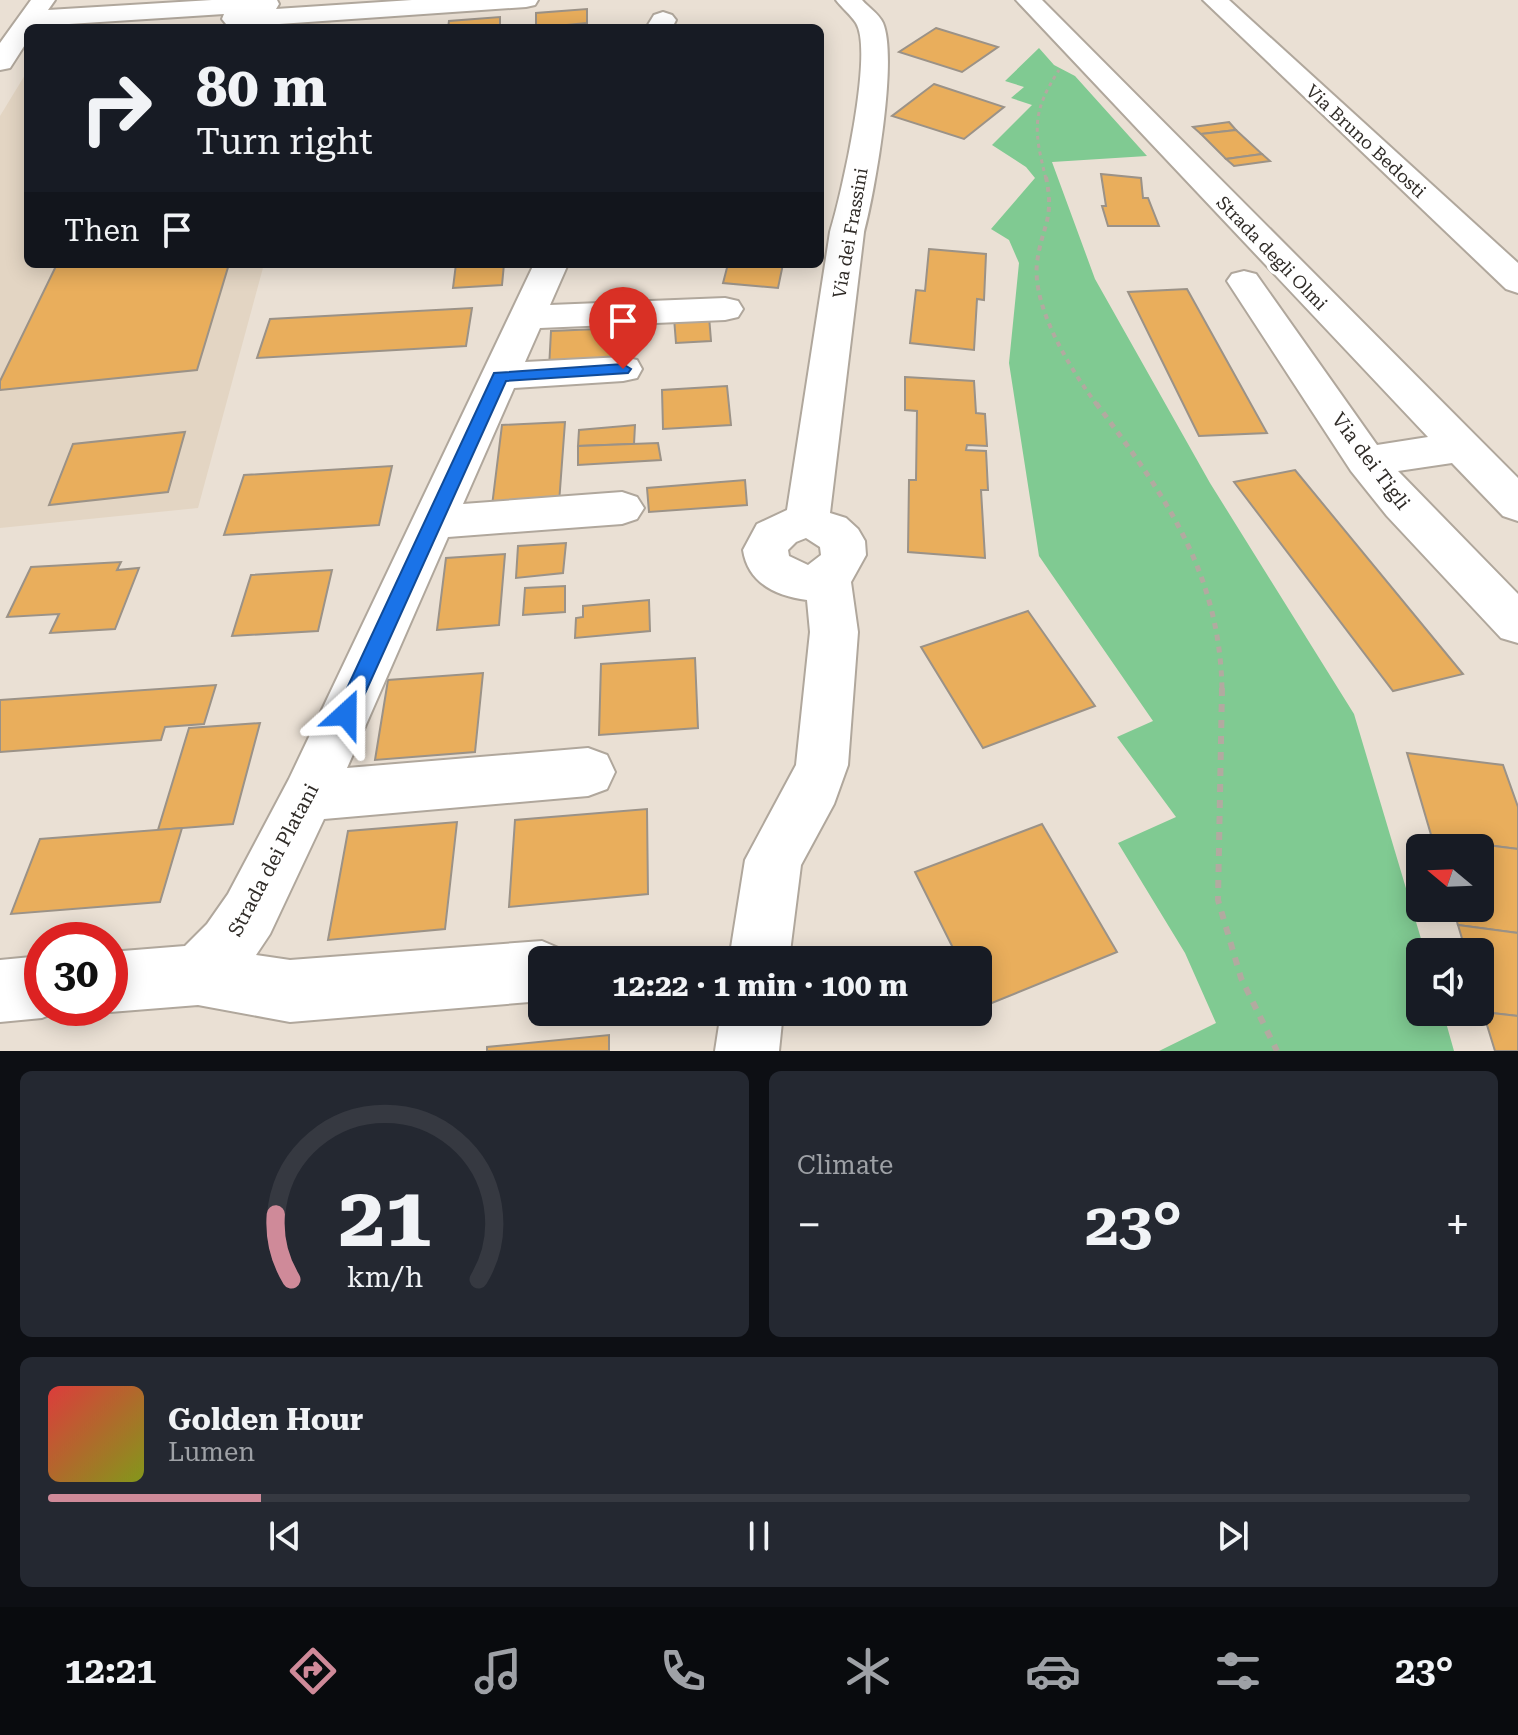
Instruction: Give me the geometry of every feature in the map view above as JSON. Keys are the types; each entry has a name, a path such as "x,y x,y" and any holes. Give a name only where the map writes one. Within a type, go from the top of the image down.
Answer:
{"street":[{"path":"0,62 30,9 240,6 333,0"},
{"path":"240,6 235,19 526,0"},
{"name":"Via dei Frassini","path":"761,946 773,860 815,787 822,765 834,632 827,577 815,581 790,579 780,574 767,558 768,540 775,533 783,527 807,522 847,232 858,194 876,55 870,23 848,0"},
{"name":"Strada degli Olmi","path":"1028,0 1518,505"},
{"name":"Via Bruno Bedosti","path":"1215,0 1518,282"},
{"name":"Strada dei Platani","path":"198,975 228,945 249,914 308,796 549,268"},
{"name":"Via dei Tigli","path":"1244,281 1366,461 1402,505 1518,624"},
{"path":"527,317 725,309"},
{"path":"500,376 623,369"},
{"path":"1366,461 1460,447"},
{"path":"434,522 622,508"},
{"path":"308,796 588,772"},
{"path":"128,981 198,975 290,991 528,972"},
{"path":"0,991 24,989"},
{"path":"747,1051 750,1026"}],"path":[{"path":"1072,66 1061,68 1046,87 1034,121 1035,142 1047,177 1051,207 1047,236 1037,266 1042,301 1085,389 1155,481 1188,544 1205,591 1217,645 1222,698 1216,812 1218,898 1238,975 1277,1051"}],"shaded area":[{"path":"332,17 330,24 217,24"},
{"path":"24,77 24,268 263,268 198,508 0,528 0,116"}],"green space":[{"path":"1039,48 1054,65 1075,76 1147,156 1052,162 1095,279 1210,483 1354,714 1406,888 1406,922 1416,922 1421,938 1406,938 1406,1026 1447,1026 1454,1051 1159,1051 1216,1023 1185,953 1118,843 1176,817 1117,737 1153,721 1039,556 1009,363 1019,263 1009,240 991,229 1035,178 1026,167 992,145 1032,105 1011,98 1024,87 1005,81"}],"building":[{"path":"587,9 587,23 536,24 536,13"},
{"path":"500,17 500,24 449,24 449,21"},
{"path":"936,28 998,47 962,72 899,52"},
{"path":"934,84 1004,107 964,139 892,116"},
{"path":"1229,122 1236,130 1201,134 1193,127"},
{"path":"1236,130 1262,154 1226,159 1201,134"},
{"path":"1262,154 1270,161 1234,166 1226,159"},
{"path":"1101,174 1141,178 1143,198 1148,198 1159,226 1108,226 1102,206 1106,206"},
{"path":"929,249 986,254 984,300 977,299 974,350 910,343 916,290 925,291"},
{"path":"55,268 228,268 197,370 0,390 0,381"},
{"path":"456,268 504,268 502,285 453,288"},
{"path":"727,268 782,268 778,288 723,283"},
{"path":"1187,289 1267,433 1199,436 1128,292"},
{"path":"472,308 466,346 257,358 270,319"},
{"path":"709,316 711,341 676,343 674,318"},
{"path":"622,328 621,365 549,369 551,331"},
{"path":"905,377 974,381 976,413 985,414 987,446 967,445 966,450 986,451 988,490 981,490 985,558 908,552 909,480 916,480 917,411 905,410"},
{"path":"727,386 731,425 663,429 662,390"},
{"path":"565,422 559,503 492,506 502,425"},
{"path":"635,425 634,444 578,446 579,430"},
{"path":"185,432 168,492 49,505 73,444"},
{"path":"658,443 661,460 578,465 578,446"},
{"path":"392,466 379,525 224,535 244,475"},
{"path":"1295,470 1463,674 1393,691 1234,482"},
{"path":"745,480 747,505 649,512 647,488"},
{"path":"566,543 563,573 516,578 518,546"},
{"path":"505,554 499,625 437,630 446,558"},
{"path":"121,562 117,570 139,568 115,629 50,633 59,614 7,617 31,567"},
{"path":"332,570 318,631 232,636 251,575"},
{"path":"565,586 565,612 523,615 525,588"},
{"path":"649,600 650,631 575,638 576,618 583,617 583,606"},
{"path":"1028,611 1095,706 983,748 921,647"},
{"path":"695,658 698,728 599,735 601,664"},
{"path":"483,673 475,752 375,760 388,680"},
{"path":"216,685 204,724 165,727 161,740 0,752 0,700"},
{"path":"260,723 233,824 158,830 189,728"},
{"path":"1407,753 1503,765 1518,807 1518,849 1494,846 1494,834 1431,834"},
{"path":"647,809 648,894 509,907 515,820"},
{"path":"457,822 445,929 328,940 348,831"},
{"path":"1042,824 1117,952 992,1003 992,946 952,946 915,872"},
{"path":"182,828 160,902 11,914 40,839"},
{"path":"1494,846 1518,849 1518,933 1458,925 1457,922 1494,922"},
{"path":"1458,925 1518,933 1518,1016 1494,1013 1494,938 1462,938"},
{"path":"1494,1013 1518,1016 1518,1051 1495,1051 1487,1026 1494,1026"},
{"path":"609,1035 609,1051 487,1051 487,1047"}],"route":[{"path":"346,714 500,376 623,369"}]}
